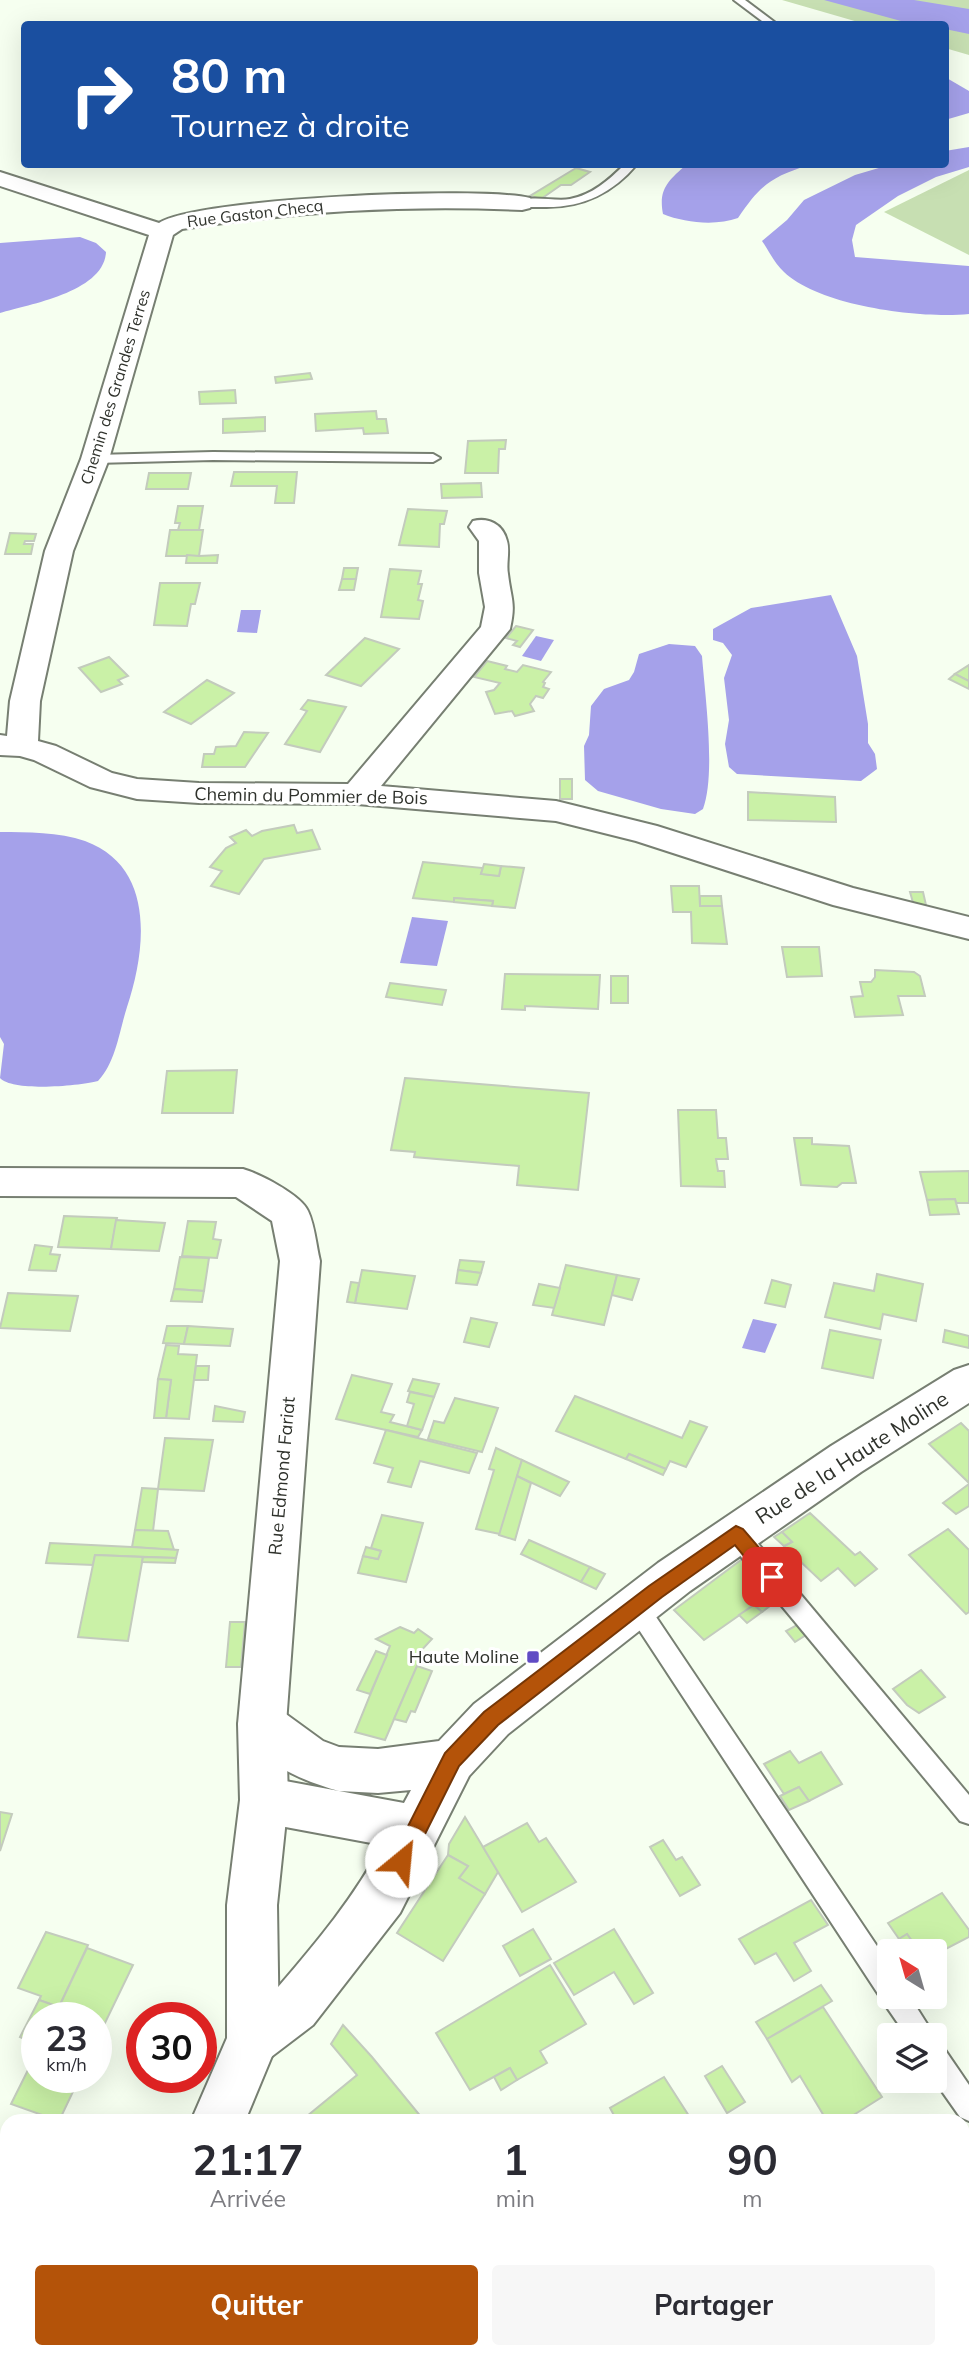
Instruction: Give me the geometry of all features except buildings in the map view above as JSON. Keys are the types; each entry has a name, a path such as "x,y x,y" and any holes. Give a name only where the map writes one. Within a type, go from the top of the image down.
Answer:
{"street":[{"path":"0,179 162,232"},
{"name":"Rue Gaston Checq","path":"162,232 175,223 305,205 368,201 522,203"},
{"name":"Chemin des Grandes Terres","path":"11,746 25,701 59,551 95,459 162,232"},
{"path":"358,793 495,629 500,607 493,573 493,540 483,527"},
{"name":"Chemin du Pommier de Bois","path":"11,746 45,753 101,780 137,789 199,793 358,793 556,811 645,833 845,897 969,928"},
{"name":"Rue Edmond Fariat","path":"0,1182 243,1182 290,1213 300,1261 262,1724 264,1800 252,1905 253,2039"},
{"name":"Rue de la Haute Moline","path":"221,2114 253,2039 295,2007 374,1907 418,1829 452,1760 491,1719 636,1606 736,1534 846,1459 969,1382"},
{"path":"262,1724 309,1759 346,1770 400,1772 452,1760"},
{"path":"264,1800 418,1829"}],"lane":[{"path":"739,0 768,21"},
{"path":"522,203 562,206 590,198 615,182 628,168"},
{"path":"95,459 213,456 433,458"},
{"path":"736,1534 969,1812"},
{"path":"636,1606 877,1969"},
{"path":"947,2075 969,2108"}],"green space":[{"path":"782,0 969,0 969,55 949,49 949,21 855,21"},
{"path":"969,170 969,255 884,212"}],"shaded area":[{"path":"824,0 914,0 969,9 969,34 949,30 949,21 901,21"},
{"path":"949,79 969,91 969,113 949,119"},
{"path":"969,147 969,167 936,177 898,196 856,225 852,240 855,257 969,266 969,314 899,312 845,302 821,294 800,284 784,272 762,241 787,220 804,200 855,175 879,168 949,168 949,150"},
{"path":"683,168 801,168 776,178 760,190 738,218 710,223 681,220 663,214 664,191"},
{"path":"80,237 96,243 106,252 102,266 93,277 64,294 0,313 0,243"},
{"path":"831,595 857,656 868,724 868,743 875,754 877,769 861,781 737,774 729,767 725,744 729,720 724,678 732,655 723,643 713,640 713,629 751,608"},
{"path":"241,610 261,610 257,633 237,632"},
{"path":"536,636 554,640 541,661 522,656"},
{"path":"669,644 695,646 702,656 709,776 703,809 695,814 661,809 598,791 585,780 584,746 589,735 591,706 604,689 629,680 639,654"},
{"path":"0,832 54,834 85,841 108,853 124,870 134,890 140,912 141,936 134,985 109,1065 98,1081 76,1085 32,1086 18,1085 0,1078 4,1044 0,1037"},
{"path":"412,917 448,921 437,966 400,963"},
{"path":"753,1319 777,1324 765,1353 742,1348"}],"place":[{"name":"Haute Moline","path":"533,1657"}],"route":[{"path":"401,1861 452,1760 491,1719 674,1577 736,1534 772,1577"}]}
